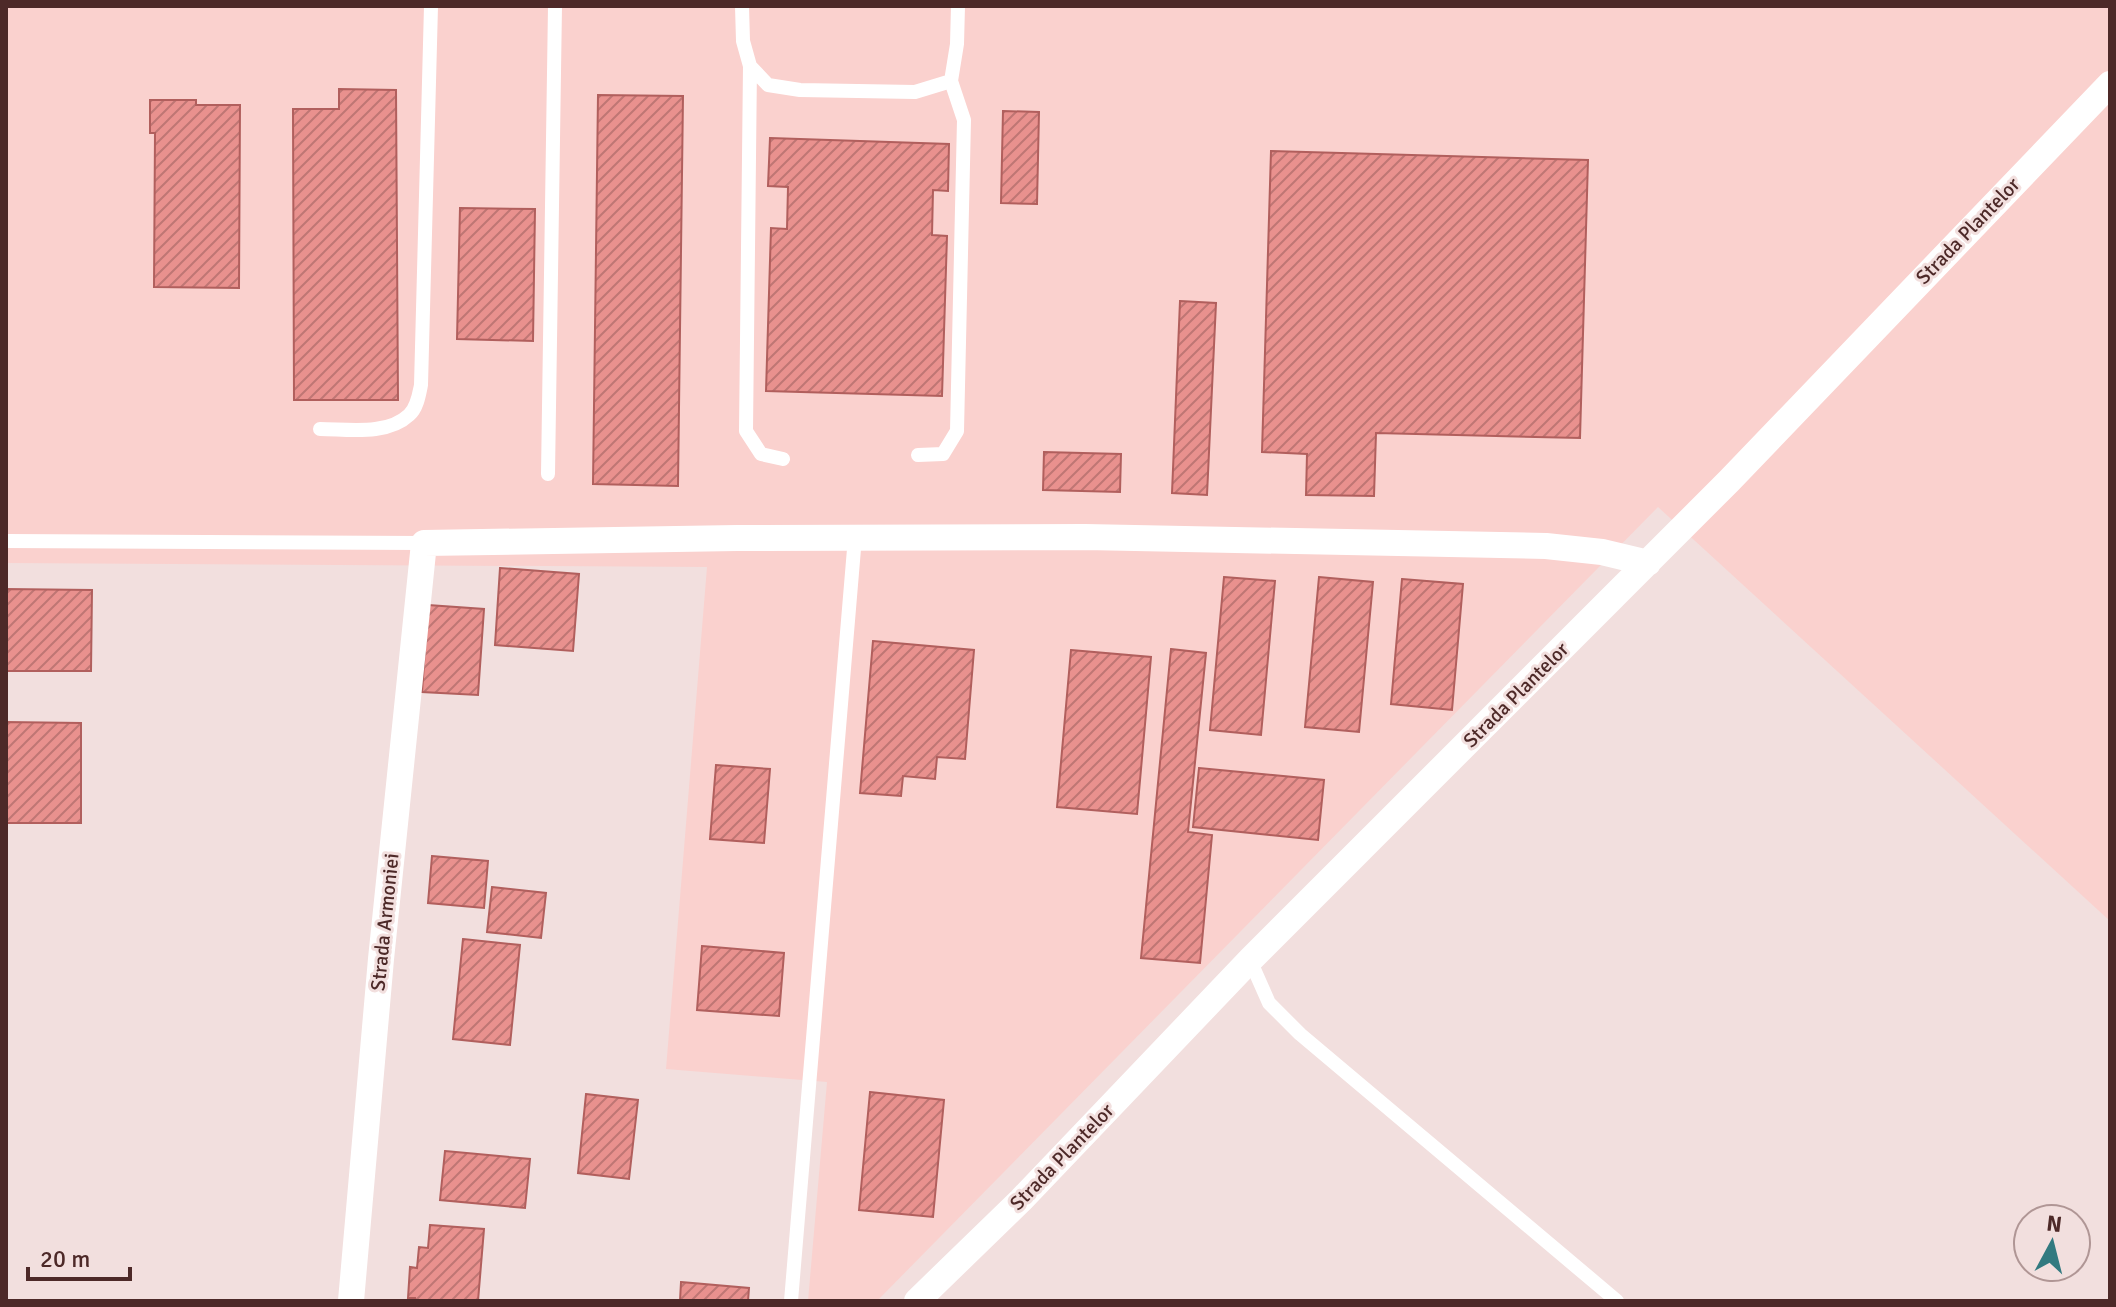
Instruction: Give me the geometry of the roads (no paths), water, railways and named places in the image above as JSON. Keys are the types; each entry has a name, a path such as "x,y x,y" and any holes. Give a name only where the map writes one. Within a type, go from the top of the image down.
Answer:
{"street":[{"name":"Strada Plantelor","path":"917,1301 1021,1200 1250,960 1648,563 2110,84"},
{"path":"424,543 1085,537 1546,546 1602,552 1648,563"},
{"name":"Strada Armoniei","path":"351,1301 424,543"}],"lane":[{"path":"320,429 380,429 409,415 417,401 421,370 431,6"},
{"path":"548,474 555,6"},
{"path":"742,6 743,41 750,66 746,431 761,454 783,459"},
{"path":"918,455 943,454 957,431 964,120 951,81 957,44 958,6"},
{"path":"750,66 768,85 800,90 915,92 951,81"},
{"path":"791,1301 855,537"},
{"path":"6,541 424,543"},
{"path":"1250,960 1269,1003 1300,1034 1617,1301"}]}
